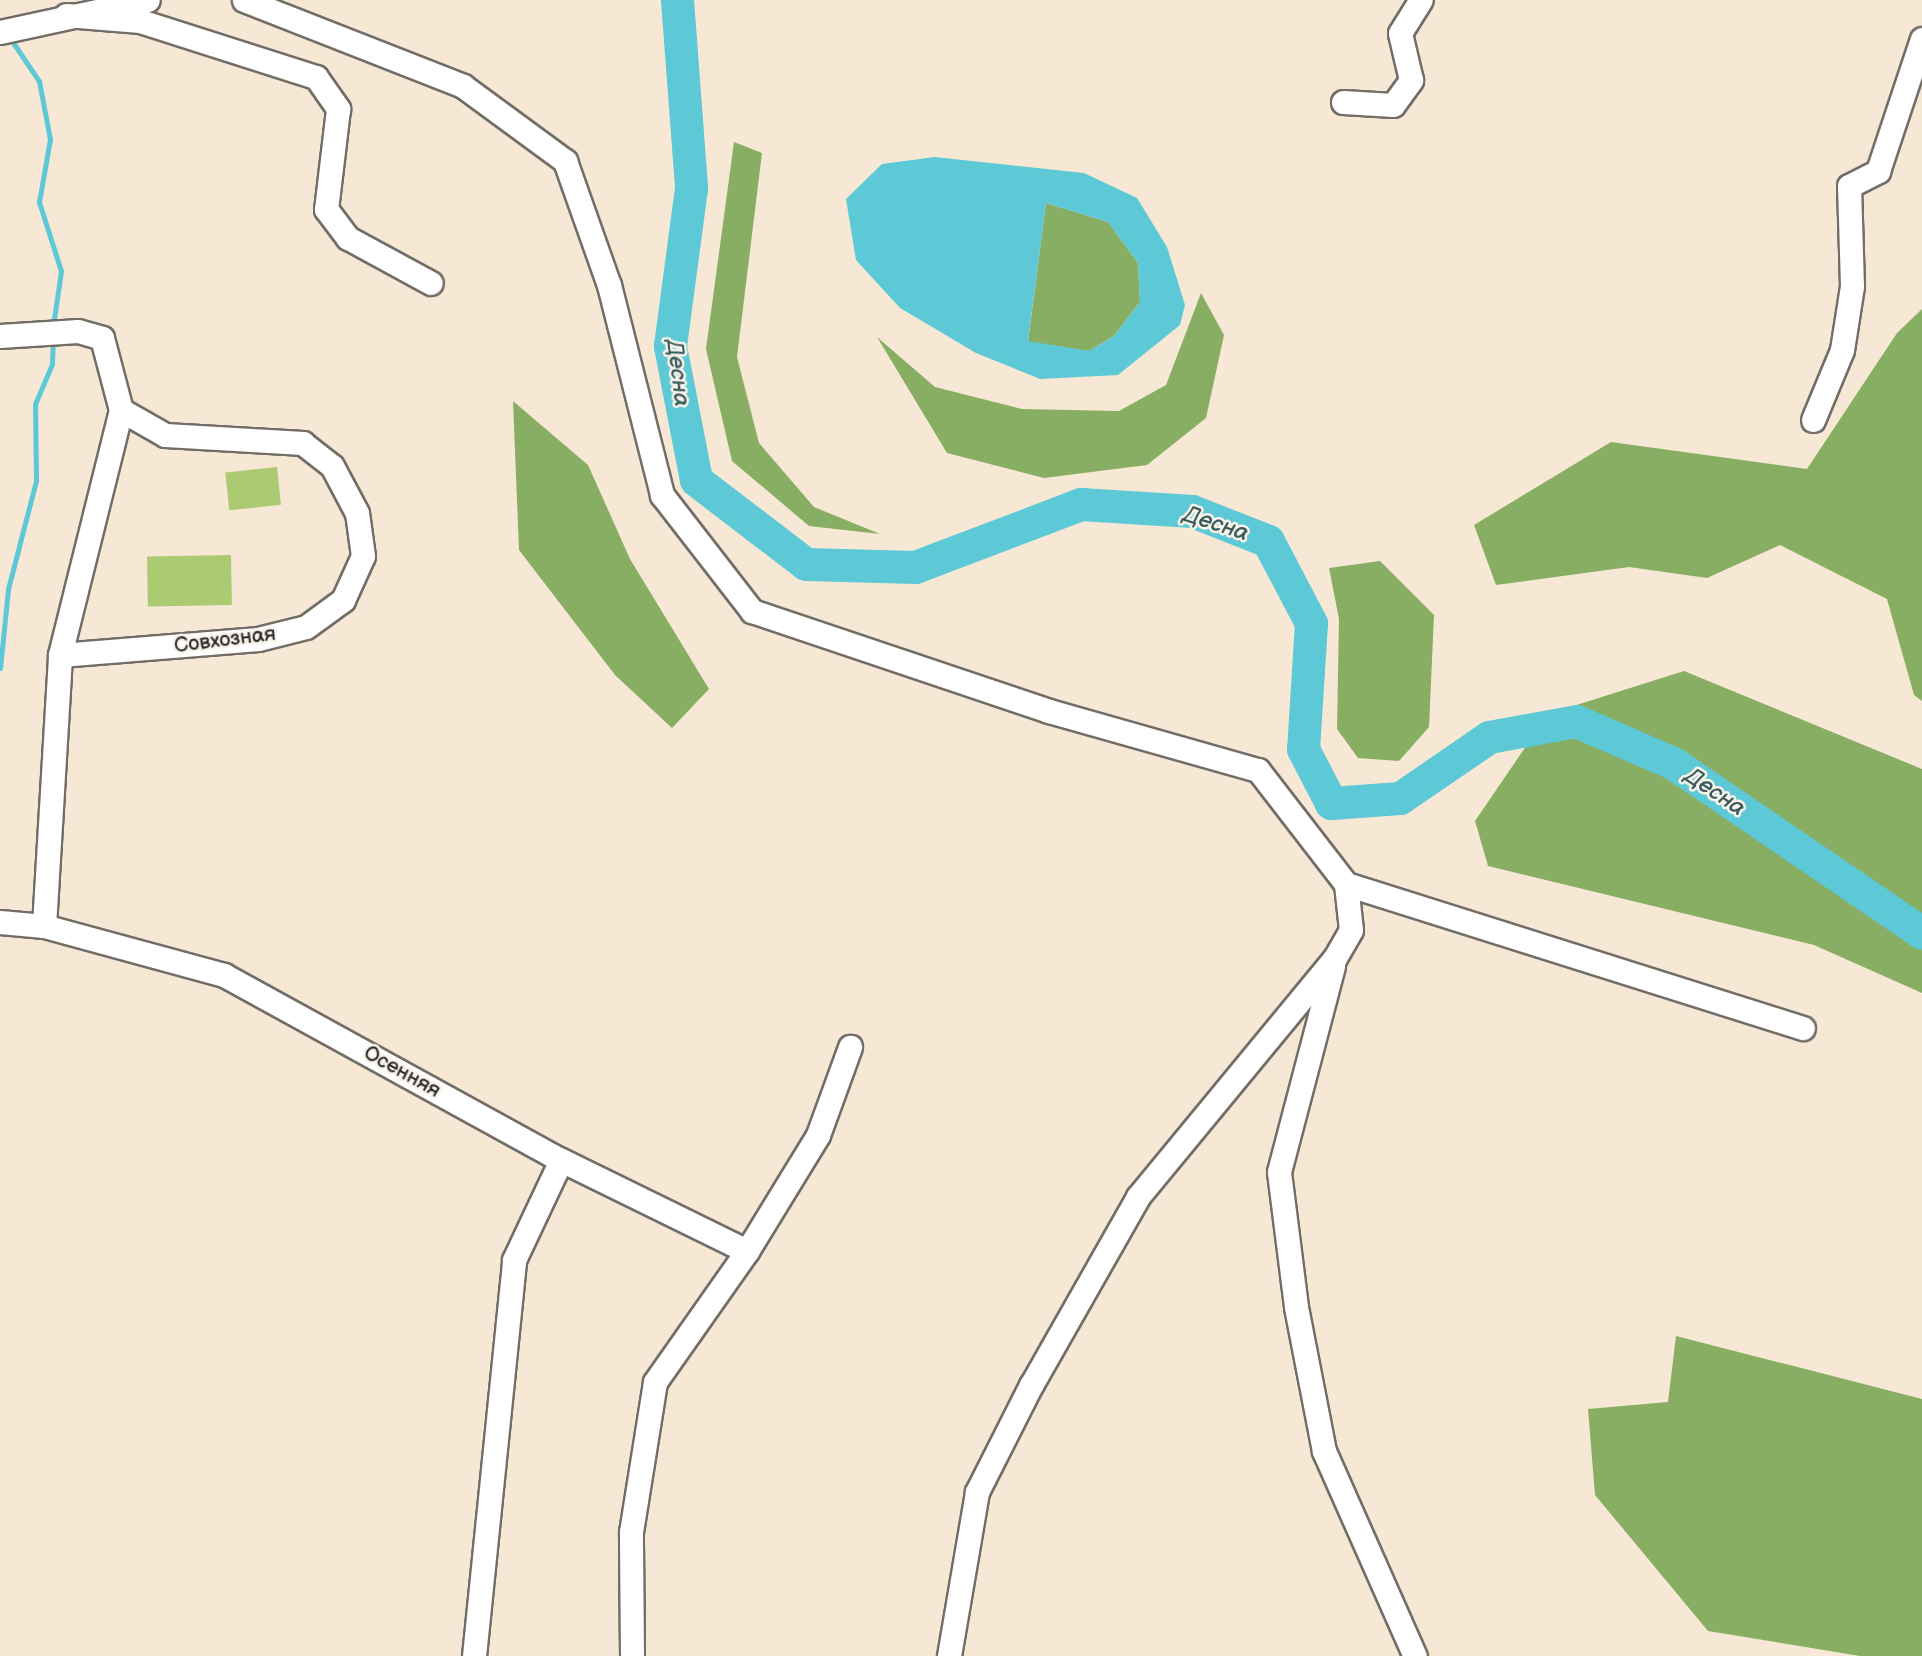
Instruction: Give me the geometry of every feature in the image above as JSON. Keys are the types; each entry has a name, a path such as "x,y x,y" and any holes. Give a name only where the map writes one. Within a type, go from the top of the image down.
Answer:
{"street":[{"path":"0,32 66,15 148,0"},
{"path":"244,0 463,86 565,161 609,285 662,495 752,611 1049,711 1258,770 1346,884 1351,930 1334,959 1138,1196 1031,1385 977,1492 949,1656"},
{"path":"1343,102 1393,105 1410,80 1401,33 1421,0"},
{"path":"66,15 140,21 316,77 338,109 326,209 348,239 432,283"},
{"path":"1813,419 1842,350 1852,286 1849,186 1878,171 1922,39"},
{"path":"0,336 78,331 102,338 121,410 60,655 44,926 0,922"},
{"name":"Совхозная","path":"60,655 258,639 306,627 344,600 363,556 357,513 332,466 303,443 165,435 121,410"},
{"path":"1346,884 1803,1028"},
{"name":"Осенняя","path":"44,926 224,975 561,1160 747,1251"},
{"path":"1334,959 1279,1172 1324,1451 1415,1656"},
{"path":"632,1656 631,1532 655,1382 747,1251 818,1135 850,1047"},
{"path":"474,1656 514,1260 561,1160"}],"green space":[{"path":"734,142 762,153 737,357 759,443 814,507 880,534 809,526 732,461 706,349"},
{"path":"1046,203 1108,222 1138,263 1140,302 1114,336 1089,351 1028,342"},
{"path":"1201,293 1224,335 1206,418 1147,465 1044,478 947,453 877,337 935,387 1022,409 1119,411 1166,385"},
{"path":"1922,309 1922,701 1914,695 1887,599 1780,545 1707,578 1629,567 1496,585 1474,525 1611,442 1807,469 1897,333"},
{"path":"513,401 588,465 630,559 709,689 672,728 615,675 519,550"},
{"path":"277,467 281,505 229,510 225,472"},
{"path":"231,555 232,605 148,606 147,556"},
{"path":"1380,561 1434,615 1429,727 1399,761 1358,758 1337,729 1339,619 1329,568"},
{"path":"1684,671 1922,769 1922,993 1814,945 1488,866 1475,821 1548,714"},
{"path":"1676,1336 1922,1399 1922,1656 1860,1656 1708,1631 1595,1495 1588,1409 1668,1402"}],"water":[{"path":"935,157 1084,173 1137,198 1167,247 1185,305 1180,325 1118,375 1040,379 976,353 900,308 856,260 846,199 882,164","holes":["1046,203 1108,222 1138,263 1140,302 1114,336 1089,351 1028,341"]}],"waterway":[{"name":"Десна","path":"677,0 691,188 670,346 696,480 806,564 915,567 1081,504 1192,511 1268,541 1311,623 1303,749 1331,803 1400,798 1489,737 1576,721 1673,763 1922,933"},
{"path":"12,41 39,81 50,139 39,202 61,271 53,326"},
{"path":"0,668 8,589 36,481 35,404 52,364 53,340"}]}
